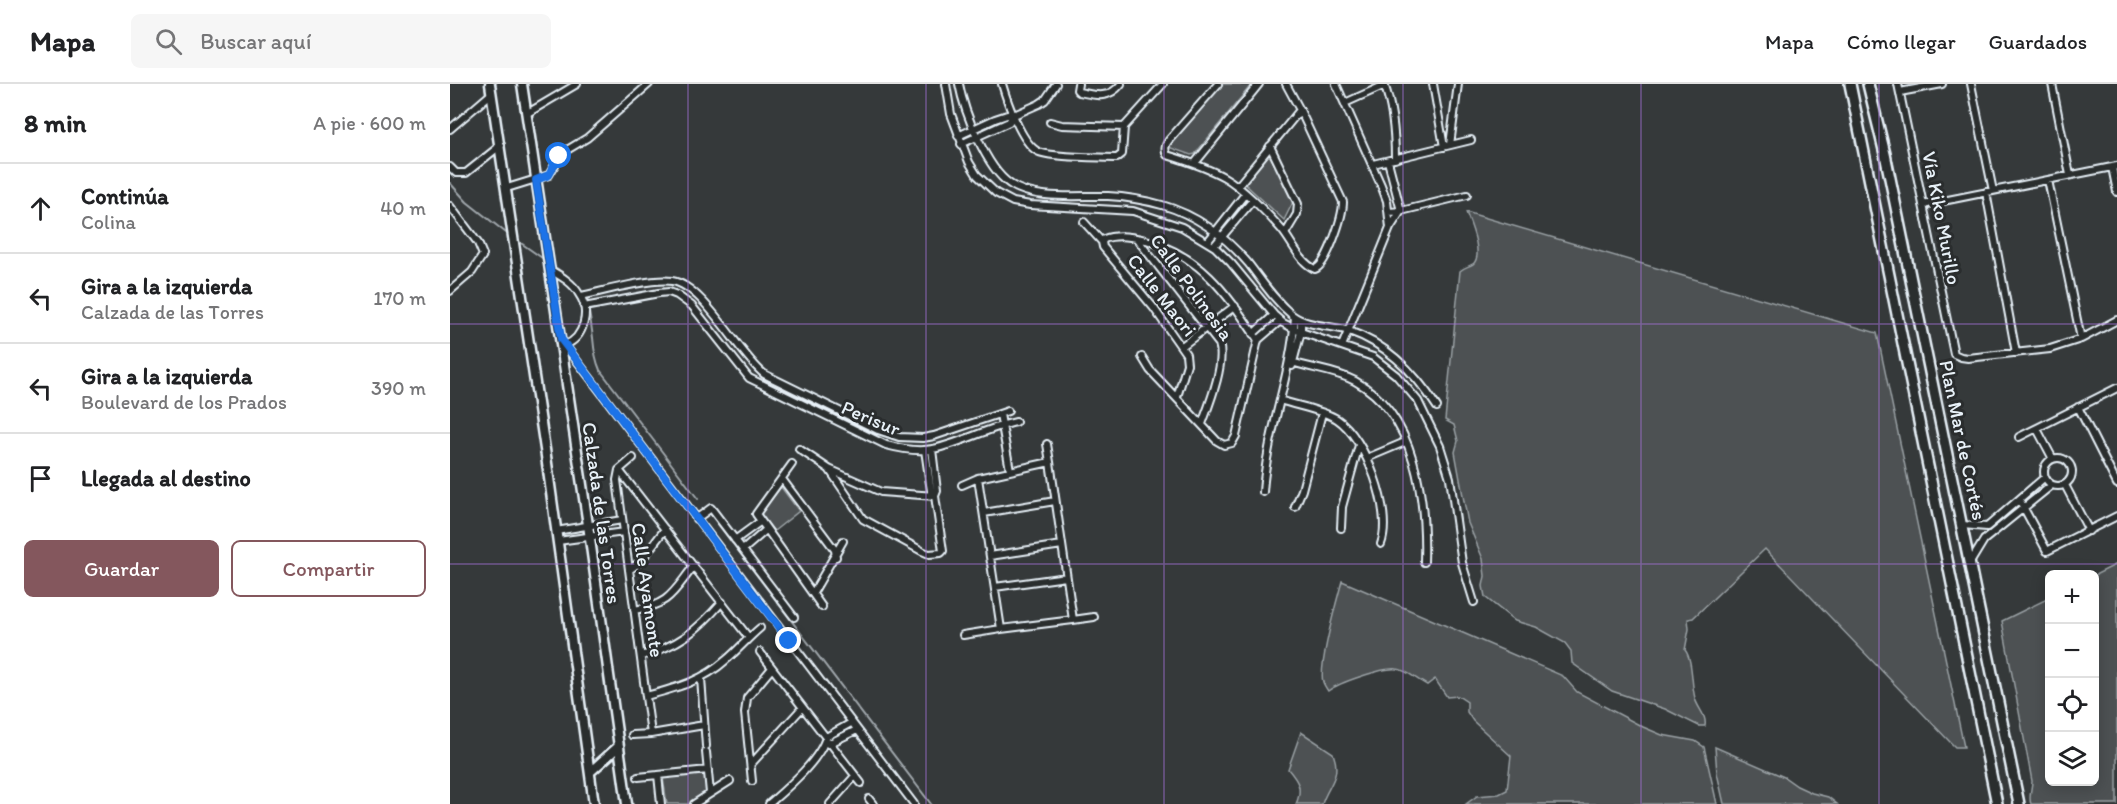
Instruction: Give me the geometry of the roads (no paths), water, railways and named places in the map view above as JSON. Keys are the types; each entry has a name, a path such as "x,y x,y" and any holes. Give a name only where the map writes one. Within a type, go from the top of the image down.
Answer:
{"highway":[{"name":"Plan Mar de Cortés","path":"1850,84 1997,804"},
{"name":"Plan Mar de Cortés","path":"1868,84 1885,154 2019,804"}],"main road":[{"name":"Calzada de las Torres","path":"522,84 563,342 627,804"},
{"path":"491,89 501,145 594,804"},
{"path":"590,772 619,746"}],"street":[{"path":"526,114 577,84"},
{"path":"507,188 549,175 562,153 587,138 649,84"},
{"path":"946,84 958,136 977,176 985,185 1005,199 1051,207 1132,211 1170,221 1214,246 1280,321 1297,331 1373,357 1396,375 1418,401 1440,446 1450,478 1462,563 1474,602"},
{"path":"959,84 978,137 996,170 1011,185 1033,193 1139,199 1180,211 1219,234 1248,263 1272,295 1298,318 1349,332 1392,355 1416,377 1437,407"},
{"path":"1002,84 1014,115 1031,147 1048,154 1119,157 1122,154 1124,127 1162,84"},
{"path":"958,136 995,119 1014,115 1045,100 1056,84"},
{"path":"1218,84 1166,144 1165,152 1167,155 1195,163 1238,186 1285,234 1309,267 1318,268 1322,265 1343,208 1341,197 1286,84"},
{"path":"1195,163 1258,84"},
{"path":"1336,84 1385,194 1390,228"},
{"path":"1433,84 1447,146"},
{"path":"1447,146 1458,84"},
{"name":"Vía Kiko Murillo","path":"1898,84 1953,350 1957,356 1968,358 2016,353"},
{"path":"1900,92 1942,84"},
{"path":"1971,84 2016,353 2050,349 2081,339 2117,320"},
{"path":"2052,84 2070,175"},
{"path":"1342,346 1390,228 1401,211 1391,160 1393,122 1389,97 1384,85 1345,103"},
{"path":"1078,86 1079,92 1099,95 1109,94 1119,86"},
{"path":"450,129 491,89"},
{"path":"1238,186 1300,110"},
{"path":"961,144 1009,122 1014,115"},
{"path":"995,119 998,127"},
{"path":"1050,122 1062,125 1124,127"},
{"path":"1373,164 1471,140"},
{"path":"450,167 456,173 466,173 501,145"},
{"path":"1270,146 1298,204 1297,214 1285,234"},
{"path":"1923,205 2115,166 2117,192"},
{"path":"2048,180 2081,339"},
{"path":"1005,199 1011,185"},
{"path":"1214,246 1219,234 1245,194"},
{"path":"1389,212 1467,195"},
{"path":"1208,241 1219,234 1252,201"},
{"path":"450,206 478,243 483,255 472,272 450,291"},
{"name":"Calle Maori","path":"1084,222 1182,346 1187,364 1177,397"},
{"path":"1102,242 1104,238 1111,236 1137,238 1172,250 1191,260 1216,282 1256,337"},
{"name":"Calle Polinesia","path":"1137,238 1219,344 1221,359 1202,424"},
{"path":"550,270 572,285 581,296 584,307 583,327 575,340 563,342 914,804"},
{"name":"Perisur","path":"581,296 651,282 673,281 683,284 698,296 759,370 878,430 899,437 934,436 1008,411"},
{"name":"Perisur","path":"584,307 669,292 677,295 692,306 745,374 766,388 886,446 902,449 929,449 1016,422"},
{"path":"1182,346 1235,306"},
{"path":"1142,357 1150,370 1217,441 1229,445 1236,435 1256,337 1274,315"},
{"path":"1263,492 1266,462 1291,362 1298,318"},
{"path":"1256,337 1280,321"},
{"path":"717,337 725,330"},
{"path":"1291,362 1335,372 1367,388 1390,411 1406,442 1418,480 1422,502 1424,562"},
{"path":"766,388 771,378"},
{"path":"2019,436 2117,388"},
{"path":"1280,400 1335,417 1359,445 1367,458 1382,506 1385,525 1381,544"},
{"path":"2078,407 2117,484"},
{"path":"1295,507 1302,490 1322,413"},
{"path":"999,414 1003,425 1010,470"},
{"path":"2037,429 2053,459"},
{"path":"1367,458 1406,442"},
{"path":"1047,444 1073,620"},
{"path":"1341,528 1342,507 1359,445"},
{"path":"800,449 829,469 881,492 934,496"},
{"path":"829,469 863,519 929,554 941,553 943,551 934,496 931,491 929,449"},
{"path":"633,458 619,470 748,638"},
{"path":"1962,525 1987,527 2045,477 2046,465 2053,459 2062,458 2070,464 2073,473 2069,482 2065,485 2052,485 1990,534 1980,545 1970,564"},
{"path":"962,484 1010,470 1050,462"},
{"path":"792,464 757,512 757,516 822,606"},
{"name":"Calle Ayamonte","path":"619,470 616,474 651,734"},
{"path":"2045,477 2052,485"},
{"path":"978,478 1001,629"},
{"path":"782,479 835,550 836,556"},
{"path":"2065,485 2089,531"},
{"path":"984,513 1055,501"},
{"path":"2019,501 2047,552 2117,516"},
{"path":"696,519 711,508 794,617"},
{"path":"556,531 622,520"},
{"path":"735,540 761,521"},
{"path":"1987,527 1990,534"},
{"path":"629,570 640,562 665,530"},
{"path":"743,550 766,530"},
{"path":"558,542 624,532"},
{"path":"813,594 843,542"},
{"path":"990,556 1062,545"},
{"path":"634,610 652,607 668,598 694,566"},
{"path":"995,587 1066,577"},
{"path":"641,656 658,651 690,635 722,602"},
{"path":"963,635 1094,617"},
{"path":"646,696 682,687 700,678 726,660 760,628"},
{"path":"760,652 827,742 861,783"},
{"path":"752,781 746,713 747,698 772,668"},
{"path":"700,678 710,793"},
{"path":"751,764 802,708"},
{"path":"769,804 800,775 827,742 851,723"},
{"path":"632,735 704,725"},
{"path":"827,742 857,730"},
{"path":"638,777 708,770"},
{"path":"658,776 661,804"},
{"path":"830,804 855,776"},
{"path":"694,804 730,781"}],"waterway":[{"path":"450,183 467,202 510,236"},
{"path":"518,241 545,260"},
{"path":"552,265 572,280 587,304 595,354 600,370 698,499"},
{"path":"711,515 931,804"}]}
